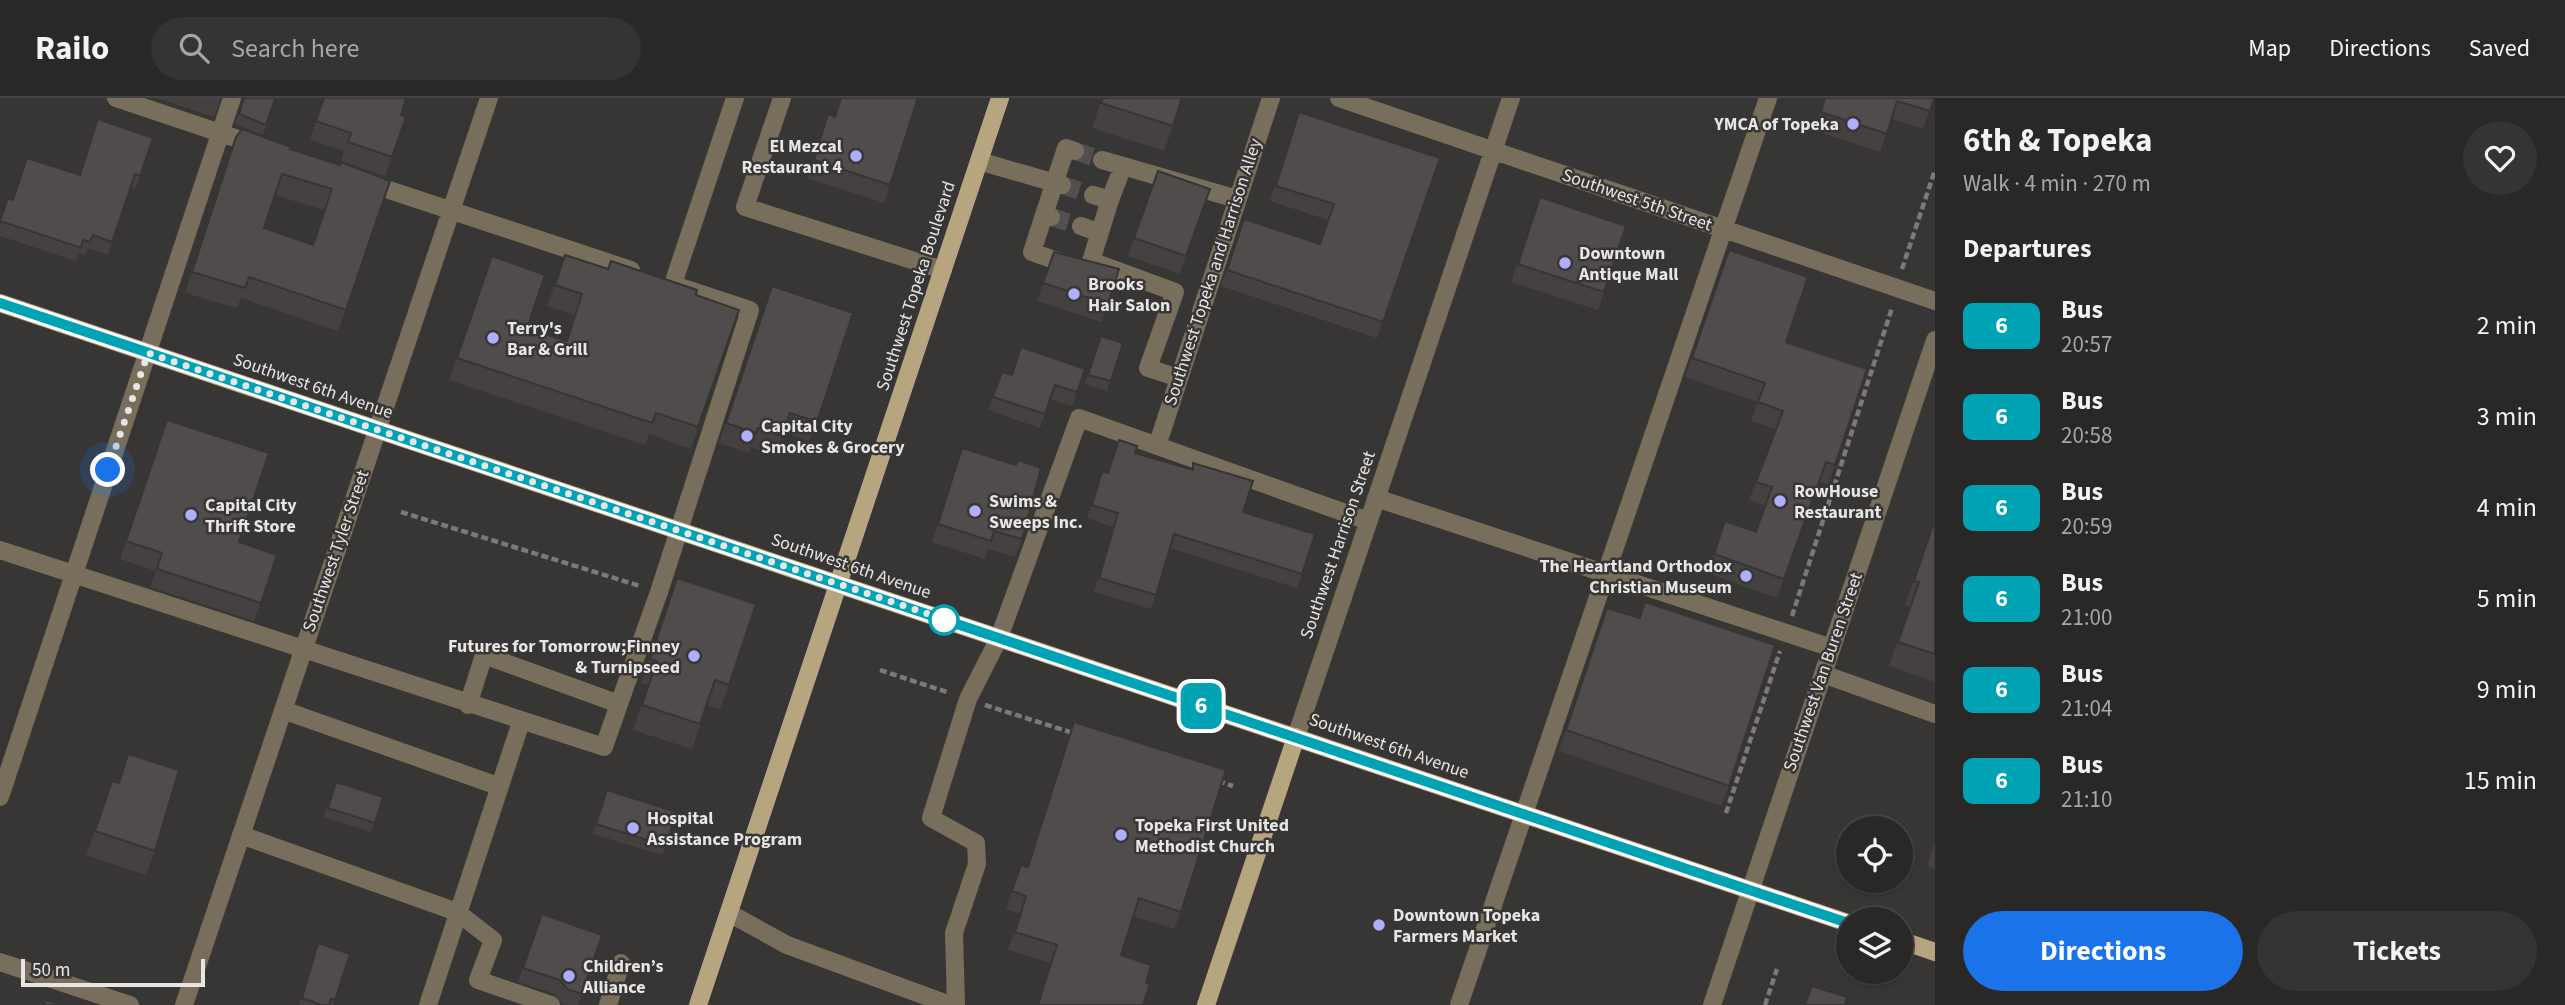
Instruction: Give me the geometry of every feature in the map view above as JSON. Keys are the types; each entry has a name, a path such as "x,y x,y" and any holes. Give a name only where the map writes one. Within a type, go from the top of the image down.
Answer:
{"main road":[{"name":"Southwest Topeka Boulevard","path":"698,1005 1000,98"},
{"name":"Southwest 6th Avenue","path":"0,303 1836,919"},
{"name":"Southwest Harrison Street","path":"1206,1005 1296,737"},
{"path":"1913,944 1935,952"}],"street":[{"path":"116,98 271,150"},
{"path":"0,797 232,98"},
{"name":"Southwest Tyler Street","path":"184,1005 489,98"},
{"path":"661,280 734,98"},
{"path":"782,98 745,207 943,271"},
{"name":"Southwest Topeka and Harrison Alley","path":"1157,446 1271,98"},
{"name":"Southwest 5th Street","path":"1339,98 1935,301"},
{"name":"Southwest Harrison Street","path":"1296,737 1510,98"},
{"path":"1459,1005 1522,813 1768,98"},
{"path":"1075,151 1066,148 1058,184 1032,252 1071,266 1091,261 1203,303"},
{"path":"1102,160 1237,200"},
{"path":"979,161 1058,184"},
{"path":"1091,261 1122,166"},
{"path":"0,550 468,705 604,747 659,592 750,310 348,176"},
{"path":"1093,195 1110,200"},
{"path":"1081,226 1100,233"},
{"path":"1175,292 1148,368 1179,378"},
{"name":"Southwest Van Buren Street","path":"1712,1005 1935,340"},
{"path":"956,1005 954,933 977,864 976,843 931,818 968,699 999,638 1079,418 1368,520"},
{"path":"1376,498 1832,648"},
{"path":"468,705 484,655 619,704"},
{"path":"1823,674 1935,714"},
{"path":"283,710 498,786"},
{"path":"428,1005 521,722"},
{"path":"241,835 457,912 493,940 478,980 551,1005"},
{"path":"729,913 788,944 950,1005"},
{"path":"0,962 130,1005"},
{"path":"608,1005 621,962"}],"path":[{"path":"1726,813 1935,170"},
{"path":"401,512 659,592"},
{"path":"880,670 1074,734"},
{"path":"1207,777 1233,786"},
{"path":"1765,1005 1777,969"}],"building":[{"path":"244,98 275,99 266,125 239,114"},
{"path":"324,98 406,98 401,115 406,117 392,157 348,142 351,133 316,121"},
{"name":"El Mezcal Restaurant 4","path":"841,98 918,98 890,185 814,160 828,114 835,117"},
{"path":"1103,98 1182,98 1173,126 1101,103"},
{"path":"1825,98 1934,98 1930,111 1897,101 1887,134 1821,112"},
{"path":"1299,112 1440,158 1383,322 1227,270 1244,219 1320,244 1334,204 1276,186"},
{"path":"98,119 153,138 140,176 135,174 112,242 93,235 90,242 83,240 81,248 0,221 8,198 13,200 27,158 80,175"},
{"path":"242,129 291,147 290,149 340,165 341,162 390,181 346,310 249,277 245,288 192,272 236,137","holes":["282,174 332,189 313,245 264,228"]},
{"path":"1158,171 1210,189 1186,256 1134,238"},
{"name":"Downtown Antique Mall","path":"1540,197 1626,226 1604,292 1518,264"},
{"path":"1729,250 1808,277 1786,342 1867,369 1835,465 1826,462 1784,579 1714,554 1725,521 1756,532 1772,487 1756,482 1783,411 1758,402 1765,383 1692,358"},
{"path":"1054,252 1119,269 1108,304 1043,283"},
{"path":"565,255 608,269 611,261 697,290 696,295 739,310 698,427 656,413 652,423 457,358 492,256 545,275 527,328 567,341 582,294 555,285"},
{"path":"772,286 853,313 817,422 790,413 782,436 758,428 756,433 726,423"},
{"path":"1101,336 1123,343 1111,381 1088,375"},
{"path":"1021,347 1085,369 1077,392 1055,385 1045,414 993,397 1002,372 1012,375"},
{"name":"Capital City Thrift Store","path":"167,420 269,453 239,542 277,555 261,603 157,569 162,553 126,541"},
{"path":"1119,440 1137,446 1135,453 1193,470 1193,463 1253,481 1243,512 1315,534 1302,574 1174,534 1156,595 1099,578 1118,513 1092,505 1102,471 1108,473"},
{"name":"Swims & Sweeps Inc.","path":"962,448 1016,465 1018,460 1041,468 1022,539 994,531 991,541 938,524"},
{"path":"1935,519 1935,654 1898,642 1919,582 1914,581"},
{"name":"Futures for Tomorrow;Finney & Turnipseed","path":"677,578 756,604 729,685 715,680 700,724 642,705 657,661 650,659"},
{"path":"1645,602 1775,645 1729,786 1566,730 1607,608 1640,618"},
{"name":"Topeka First United Methodist Church","path":"1074,722 1226,770 1181,912 1139,898 1121,955 1151,965 1146,983 1150,984 1143,1005 1038,1005 1057,945 1015,932 1026,896 1012,891 1021,865 1028,867"},
{"path":"128,754 179,770 155,851 95,831 112,781 119,783"},
{"path":"336,782 383,797 375,823 328,808"},
{"name":"Hospital Assistance Program","path":"607,790 676,812 666,846 596,824"},
{"path":"542,914 602,935 582,994 567,989 560,980 523,968"},
{"path":"318,943 350,954 335,1000 331,999 329,1005 302,998"},
{"path":"1812,986 1847,997 1845,1005 1805,1005"},
{"path":"46,1000 61,1005 44,1005"}],"tunnel":[{"path":"1075,151 1102,160"},
{"path":"1062,185 1093,195"},
{"path":"1051,217 1081,226"}],"bus line":[{"name":"6","path":"0,303 1836,919"}],"place":[{"name":"YMCA of Topeka","path":"1853,124"},
{"name":"El Mezcal Restaurant 4","path":"856,156"},
{"name":"Downtown Antique Mall","path":"1565,263"},
{"name":"Brooks Hair Salon","path":"1074,294"},
{"name":"Terry's Bar & Grill","path":"493,338"},
{"name":"Capital City Smokes & Grocery","path":"747,436"},
{"name":"RowHouse Restaurant","path":"1780,501"},
{"name":"Swims & Sweeps Inc.","path":"975,511"},
{"name":"Capital City Thrift Store","path":"191,515"},
{"name":"The Heartland Orthodox Christian Museum","path":"1746,576"},
{"name":"Futures for Tomorrow;Finney & Turnipseed","path":"694,656"},
{"name":"Hospital Assistance Program","path":"633,828"},
{"name":"Topeka First United Methodist Church","path":"1121,835"},
{"name":"Downtown Topeka Farmers Market","path":"1379,925"},
{"name":"Children’s Alliance","path":"569,976"}],"route":[{"path":"108,470 148,353 949,621 944,620"}]}
